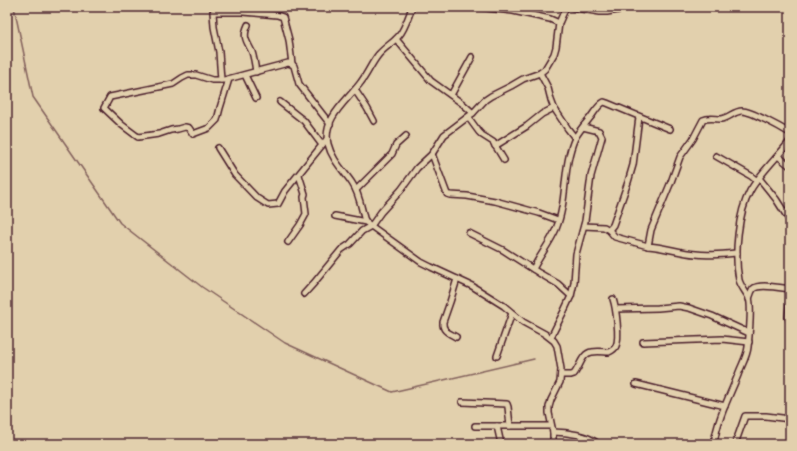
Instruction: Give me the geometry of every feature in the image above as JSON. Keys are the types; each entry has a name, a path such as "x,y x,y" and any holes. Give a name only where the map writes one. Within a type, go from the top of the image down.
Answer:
{"street":[{"path":"412,7 401,33 378,54 361,82 336,113 327,133 328,145 331,153 356,190 364,218 369,224 421,262 472,286 504,306 523,322 546,334 554,341 560,357 561,375 560,382 549,407 553,432 553,444"},
{"path":"478,7 509,10 559,23"},
{"path":"527,7 527,14"},
{"path":"304,294 341,250 350,244 401,190 417,168 432,154 444,135 473,113 485,100 491,96 523,79 540,73 545,69 554,54 559,23 566,7"},
{"path":"570,7 600,12 635,7"},
{"path":"221,80 219,52 214,27 213,12 243,12 277,15 283,17 289,40 292,64 294,66 299,84 330,124"},
{"path":"248,25 245,33 246,42 252,53 256,72"},
{"path":"396,39 431,81 473,113"},
{"path":"451,95 472,57"},
{"path":"229,79 217,120 209,128 193,134 189,128 185,127 159,134 138,137 122,125 104,108 110,97 173,84 188,75 212,80 221,80 288,63 292,64"},
{"path":"540,73 548,88 554,108 575,138"},
{"path":"245,75 256,98"},
{"path":"355,90 374,121"},
{"path":"280,102 304,121 322,145"},
{"path":"533,269 556,229 561,209 569,155 575,138 600,105 604,102 670,129"},
{"path":"495,146 527,126 542,114 554,108"},
{"path":"648,246 651,230 680,157 703,120 707,118 722,119 737,112 745,111 790,132"},
{"path":"468,117 482,136 493,142 504,160"},
{"path":"609,230 613,225 633,165 639,117"},
{"path":"550,337 571,296 574,282 576,254 584,226 592,176 602,137 599,131 582,127"},
{"path":"356,190 392,154 396,145 406,136"},
{"path":"218,148 236,174 257,198 268,205 278,204 285,191 327,139"},
{"path":"716,444 716,435 725,406 748,349 750,320 749,298 739,281 737,253 739,230 743,212 750,191 790,141"},
{"path":"432,154 447,194 495,201 539,213 558,220"},
{"path":"716,156 758,180 776,200 790,221"},
{"path":"778,156 790,166"},
{"path":"288,242 306,214 305,194 299,175"},
{"path":"335,216 369,224"},
{"path":"584,226 604,227 615,236 648,246 696,255 737,253"},
{"path":"469,233 502,250 558,284 571,296"},
{"path":"456,337 444,329 443,322 457,279"},
{"path":"749,298 754,289 757,287 762,286 790,289"},
{"path":"790,295 788,317 790,322"},
{"path":"561,375 574,374 588,353 609,352 616,347 618,340 616,309 613,299"},
{"path":"616,309 679,306 712,316 749,333"},
{"path":"497,356 512,313"},
{"path":"643,342 722,339 748,342"},
{"path":"636,384 725,406"},
{"path":"462,402 508,404 510,426"},
{"path":"735,444 744,416 766,416 790,419"},
{"path":"475,426 551,426"},
{"path":"497,426 501,444"},
{"path":"553,432 567,432 596,441 598,444"}],"waterway":[{"path":"14,7 33,97 120,223 202,287 285,343 392,392 534,359"}]}
